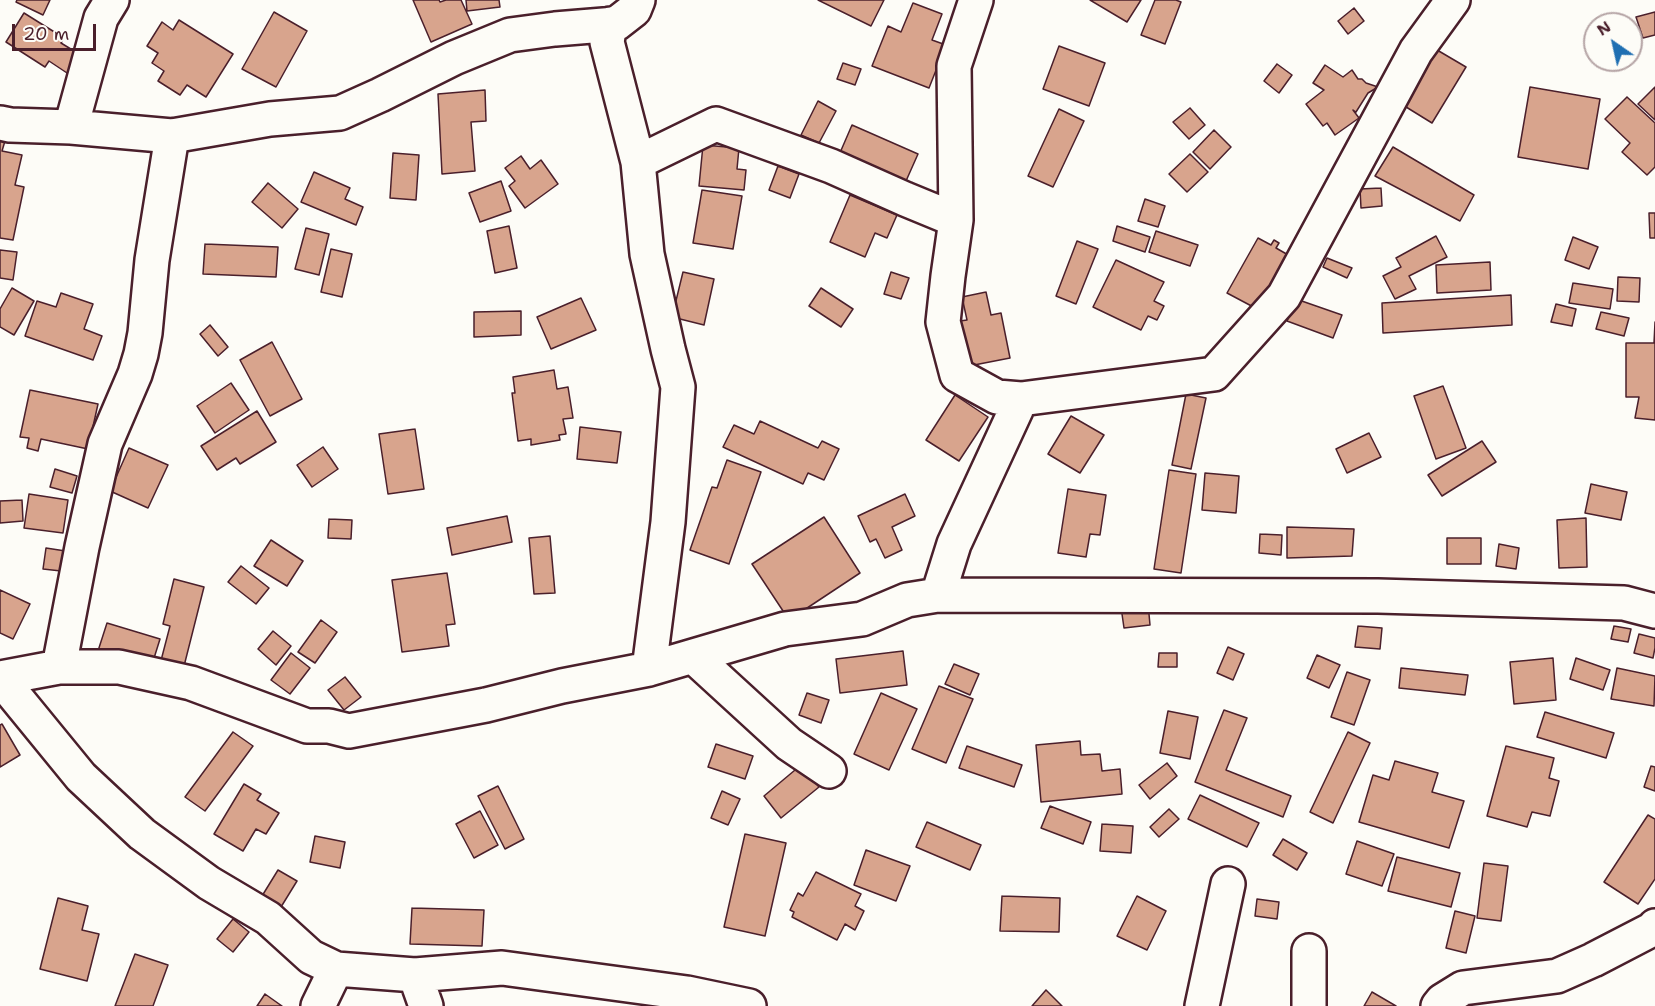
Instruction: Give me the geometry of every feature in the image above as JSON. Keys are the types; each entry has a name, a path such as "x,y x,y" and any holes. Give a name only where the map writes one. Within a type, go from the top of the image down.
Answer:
{"street":[{"path":"71,127 101,18 112,0"},
{"path":"0,123 172,136 270,119 340,113 454,58 510,35 616,24 634,10 638,0"},
{"path":"976,0 954,66 956,220 944,322 957,375 998,397 1021,399 1214,374 1284,296 1416,51 1453,0"},
{"path":"610,24 608,42 638,162 647,254 678,387 668,522 649,669"},
{"path":"638,162 716,124 831,166 905,200 956,220"},
{"path":"59,668 82,547 105,444 135,374 146,333 152,260 172,136"},
{"path":"938,595 954,544 1021,399"},
{"path":"749,1006 687,993 502,968 415,975 336,969 311,957 268,918 209,883 142,834 81,777 0,678 59,668 119,667 191,683 307,726 328,726 349,731 486,705 649,669 785,629 862,619 907,600 938,595 1378,596 1624,603 1655,611"},
{"path":"694,657 789,744 829,771"},
{"path":"1202,1006 1228,884"},
{"path":"1438,1006 1463,988 1557,976 1593,960 1655,926"},
{"path":"1309,951 1309,1006"},
{"path":"318,1006 336,969"},
{"path":"415,975 426,1006"}],"building":[{"path":"17,0 50,0 43,15 16,2"},
{"path":"413,0 439,0 440,2 461,0 472,24 431,42"},
{"path":"466,0 499,0 500,7 467,11"},
{"path":"818,0 884,0 871,26"},
{"path":"1090,0 1141,0 1127,22"},
{"path":"1155,0 1181,2 1165,44 1141,35"},
{"path":"913,3 942,14 932,40 946,45 929,88 872,66 888,26 901,32"},
{"path":"1354,8 1364,21 1348,34 1338,21"},
{"path":"274,12 307,31 276,87 242,69"},
{"path":"1655,12 1655,35 1643,38 1643,15"},
{"path":"24,13 64,38 61,43 79,54 67,73 49,61 45,67 6,42"},
{"path":"179,20 233,54 206,97 187,85 180,95 158,81 164,71 152,63 158,53 147,46 162,22 173,30"},
{"path":"1059,46 1105,63 1089,106 1043,89"},
{"path":"1432,47 1466,67 1432,123 1398,102"},
{"path":"843,63 861,69 855,85 837,79"},
{"path":"1277,64 1292,75 1279,93 1264,81"},
{"path":"1325,65 1343,77 1352,70 1358,79 1378,87 1368,93 1356,112 1353,110 1359,118 1335,135 1327,123 1323,126 1306,104 1324,90 1313,83"},
{"path":"1530,87 1600,99 1588,169 1518,157"},
{"path":"1655,87 1655,120 1638,104"},
{"path":"485,90 486,121 471,122 475,171 442,174 438,94"},
{"path":"1627,97 1655,123 1655,167 1647,175 1622,152 1630,143 1605,119"},
{"path":"818,101 836,111 819,143 801,135"},
{"path":"1190,108 1205,125 1189,139 1173,122"},
{"path":"1059,109 1084,121 1053,187 1028,176"},
{"path":"852,125 918,154 902,190 836,162"},
{"path":"1214,130 1231,147 1210,169 1193,152"},
{"path":"0,140 5,141 2,151 22,155 15,185 24,187 13,240 0,238"},
{"path":"703,145 739,148 737,169 746,170 744,190 699,186"},
{"path":"1393,147 1474,195 1460,221 1375,176"},
{"path":"393,153 419,155 416,200 390,198"},
{"path":"1190,154 1208,172 1187,192 1169,174"},
{"path":"521,156 530,169 541,160 558,184 525,208 509,186 515,181 505,168"},
{"path":"778,166 799,174 790,198 769,190"},
{"path":"314,172 350,188 345,199 363,207 356,225 301,202"},
{"path":"501,181 511,211 480,222 469,193"},
{"path":"268,183 298,209 282,228 252,202"},
{"path":"1381,188 1382,206 1361,208 1360,189"},
{"path":"702,190 742,196 733,249 693,243"},
{"path":"850,195 897,215 887,238 875,233 865,257 830,242"},
{"path":"1145,199 1165,206 1158,227 1138,221"},
{"path":"1649,213 1655,213 1655,238 1650,238"},
{"path":"509,226 517,268 495,273 487,231"},
{"path":"1117,226 1150,237 1145,252 1113,241"},
{"path":"306,228 329,234 319,275 295,269"},
{"path":"1156,231 1198,245 1190,266 1149,252"},
{"path":"1436,236 1447,257 1409,276 1416,289 1395,299 1383,276 1401,267 1396,258"},
{"path":"1573,237 1598,247 1589,269 1565,260"},
{"path":"1258,238 1271,245 1274,240 1279,243 1276,248 1290,256 1259,310 1227,293"},
{"path":"1077,241 1098,249 1076,304 1056,296"},
{"path":"205,244 278,247 276,277 203,274"},
{"path":"331,249 352,254 342,297 321,292"},
{"path":"0,250 17,252 13,280 0,278"},
{"path":"1327,258 1352,268 1347,278 1323,267"},
{"path":"1116,260 1164,282 1154,301 1164,306 1157,320 1148,316 1141,330 1093,307"},
{"path":"1490,262 1491,290 1437,293 1436,265"},
{"path":"683,272 714,279 704,325 672,317"},
{"path":"891,272 909,278 901,299 884,294"},
{"path":"1618,277 1640,278 1639,302 1617,301"},
{"path":"1573,283 1613,289 1610,309 1569,303"},
{"path":"12,288 34,301 14,335 0,327 0,309"},
{"path":"821,288 853,309 841,327 809,306"},
{"path":"986,292 991,315 1001,313 1010,358 969,366 960,321 967,320 962,297"},
{"path":"61,293 93,304 84,329 102,336 93,360 25,336 37,301 56,307"},
{"path":"1511,295 1512,325 1383,333 1382,303"},
{"path":"581,298 596,330 551,349 537,317"},
{"path":"1296,299 1342,315 1333,338 1287,321"},
{"path":"1556,304 1576,309 1572,326 1551,322"},
{"path":"521,311 521,335 474,337 474,312"},
{"path":"1601,312 1629,318 1624,336 1596,329"},
{"path":"1655,322 1655,420 1635,418 1639,397 1626,397 1626,343 1654,343"},
{"path":"210,325 228,347 218,356 200,334"},
{"path":"272,342 302,399 270,416 240,360"},
{"path":"554,370 557,389 568,387 573,418 563,419 566,434 559,435 560,440 531,445 531,439 518,441 512,393 515,393 513,377"},
{"path":"231,383 249,410 215,433 197,406"},
{"path":"1443,386 1466,448 1436,459 1414,396"},
{"path":"30,390 98,404 88,449 41,439 38,451 27,448 29,438 20,437"},
{"path":"1186,394 1206,398 1191,469 1172,465"},
{"path":"955,395 988,417 959,461 926,440"},
{"path":"257,411 276,442 240,464 236,458 217,470 201,446"},
{"path":"1071,416 1104,435 1080,473 1048,454"},
{"path":"760,421 818,448 822,441 839,449 824,480 808,473 803,484 723,447 734,425 754,434"},
{"path":"580,427 621,432 617,463 577,459"},
{"path":"415,429 424,489 388,494 379,434"},
{"path":"1369,433 1381,457 1347,473 1336,449"},
{"path":"1482,441 1496,462 1442,496 1428,475"},
{"path":"323,447 338,469 312,487 297,465"},
{"path":"129,448 168,465 148,508 110,491"},
{"path":"727,460 761,472 729,564 690,550 712,487 717,488"},
{"path":"55,469 77,476 72,493 50,487"},
{"path":"1169,470 1196,474 1181,573 1154,569"},
{"path":"1205,473 1239,476 1236,513 1202,510"},
{"path":"1591,484 1627,492 1621,520 1585,513"},
{"path":"1068,489 1106,495 1100,535 1090,534 1086,557 1058,553"},
{"path":"29,494 68,500 63,533 24,528"},
{"path":"905,494 915,516 892,527 902,550 885,558 876,539 870,542 858,516"},
{"path":"22,500 23,521 0,523 0,501"},
{"path":"507,516 512,542 452,555 447,528"},
{"path":"824,517 860,573 789,620 752,564"},
{"path":"1586,518 1587,567 1559,568 1557,520"},
{"path":"329,519 352,520 351,539 328,538"},
{"path":"1287,527 1354,529 1352,556 1287,558"},
{"path":"1260,534 1282,535 1281,555 1259,553"},
{"path":"550,536 555,593 534,594 529,538"},
{"path":"1447,538 1481,538 1481,564 1447,564"},
{"path":"271,540 303,561 287,586 254,566"},
{"path":"1499,544 1519,548 1516,569 1496,566"},
{"path":"46,548 72,552 70,572 43,569"},
{"path":"241,566 269,588 256,604 228,582"},
{"path":"447,573 455,624 446,625 449,646 402,652 392,580"},
{"path":"174,579 204,587 181,678 158,672 170,626 163,624"},
{"path":"0,590 30,604 13,639 0,633"},
{"path":"1148,603 1150,625 1124,628 1121,607"},
{"path":"321,620 337,632 315,663 298,652"},
{"path":"107,623 160,639 150,671 97,654"},
{"path":"1358,626 1382,628 1380,649 1355,647"},
{"path":"1614,626 1631,629 1628,642 1611,639"},
{"path":"273,631 291,646 276,665 258,649"},
{"path":"1639,634 1655,638 1653,658 1634,653"},
{"path":"1228,647 1244,654 1233,680 1217,673"},
{"path":"903,651 907,685 840,693 836,659"},
{"path":"291,653 310,668 290,694 271,680"},
{"path":"1159,653 1177,653 1177,667 1158,667"},
{"path":"1317,655 1340,665 1329,688 1307,678"},
{"path":"1553,658 1556,700 1514,704 1510,662"},
{"path":"1576,658 1610,670 1603,690 1570,679"},
{"path":"954,664 979,674 970,695 945,684"},
{"path":"1401,668 1468,675 1465,695 1399,688"},
{"path":"1617,668 1655,676 1654,706 1611,699"},
{"path":"1347,672 1370,680 1354,725 1331,717"},
{"path":"345,677 361,697 344,710 328,690"},
{"path":"939,686 973,699 946,763 912,749"},
{"path":"807,693 829,700 821,723 799,715"},
{"path":"881,693 917,709 889,770 854,754"},
{"path":"1224,710 1247,718 1226,770 1291,796 1283,817 1195,782"},
{"path":"1168,711 1198,717 1190,759 1160,753"},
{"path":"1545,712 1614,733 1606,758 1537,737"},
{"path":"2,724 20,755 0,767 0,725"},
{"path":"233,732 253,746 205,811 185,797"},
{"path":"1348,732 1370,743 1333,823 1310,812"},
{"path":"1080,741 1081,755 1100,754 1102,771 1120,769 1122,794 1041,802 1036,745"},
{"path":"716,744 753,756 745,779 708,767"},
{"path":"967,746 1022,765 1014,787 959,768"},
{"path":"1506,746 1554,758 1549,778 1559,781 1550,816 1532,812 1527,827 1487,816"},
{"path":"1395,761 1438,773 1432,792 1464,801 1449,848 1359,822 1373,775 1389,780"},
{"path":"1167,763 1177,776 1150,799 1139,785"},
{"path":"801,765 819,787 781,818 764,796"},
{"path":"1651,766 1655,767 1655,791 1644,787"},
{"path":"244,784 261,794 257,800 279,813 266,834 256,829 243,851 214,834"},
{"path":"498,786 524,839 505,849 478,796"},
{"path":"722,791 740,799 728,825 711,818"},
{"path":"1200,795 1259,823 1247,847 1188,819"},
{"path":"1050,806 1091,822 1083,844 1041,828"},
{"path":"1169,809 1179,819 1159,837 1150,827"},
{"path":"480,811 498,845 474,858 456,824"},
{"path":"1648,815 1655,819 1655,879 1638,904 1604,882"},
{"path":"927,822 981,845 970,870 916,847"},
{"path":"1102,824 1133,826 1131,853 1100,851"},
{"path":"745,834 786,843 765,936 724,927"},
{"path":"315,836 345,842 340,868 310,862"},
{"path":"1283,839 1307,853 1297,870 1273,855"},
{"path":"1357,841 1394,854 1382,886 1346,874"},
{"path":"866,850 910,866 896,901 854,885"},
{"path":"1397,857 1460,873 1451,907 1388,891"},
{"path":"1484,863 1508,866 1501,921 1477,918"},
{"path":"278,870 297,881 281,907 262,896"},
{"path":"816,872 861,894 855,906 864,911 855,930 845,924 837,940 792,917 794,912 790,910 798,893 803,896"},
{"path":"1002,896 1060,898 1059,932 1000,931"},
{"path":"1137,896 1166,911 1147,950 1117,936"},
{"path":"58,898 88,906 82,930 99,934 87,981 40,969"},
{"path":"1257,899 1279,902 1277,919 1255,916"},
{"path":"412,908 484,910 482,946 410,944"},
{"path":"1455,911 1475,916 1466,953 1446,948"},
{"path":"233,919 249,932 233,952 217,939"},
{"path":"135,954 168,965 153,1006 115,1006"},
{"path":"1046,990 1062,1006 1032,1006"},
{"path":"1372,992 1396,1006 1364,1006"},
{"path":"265,994 282,1006 257,1006"}]}
